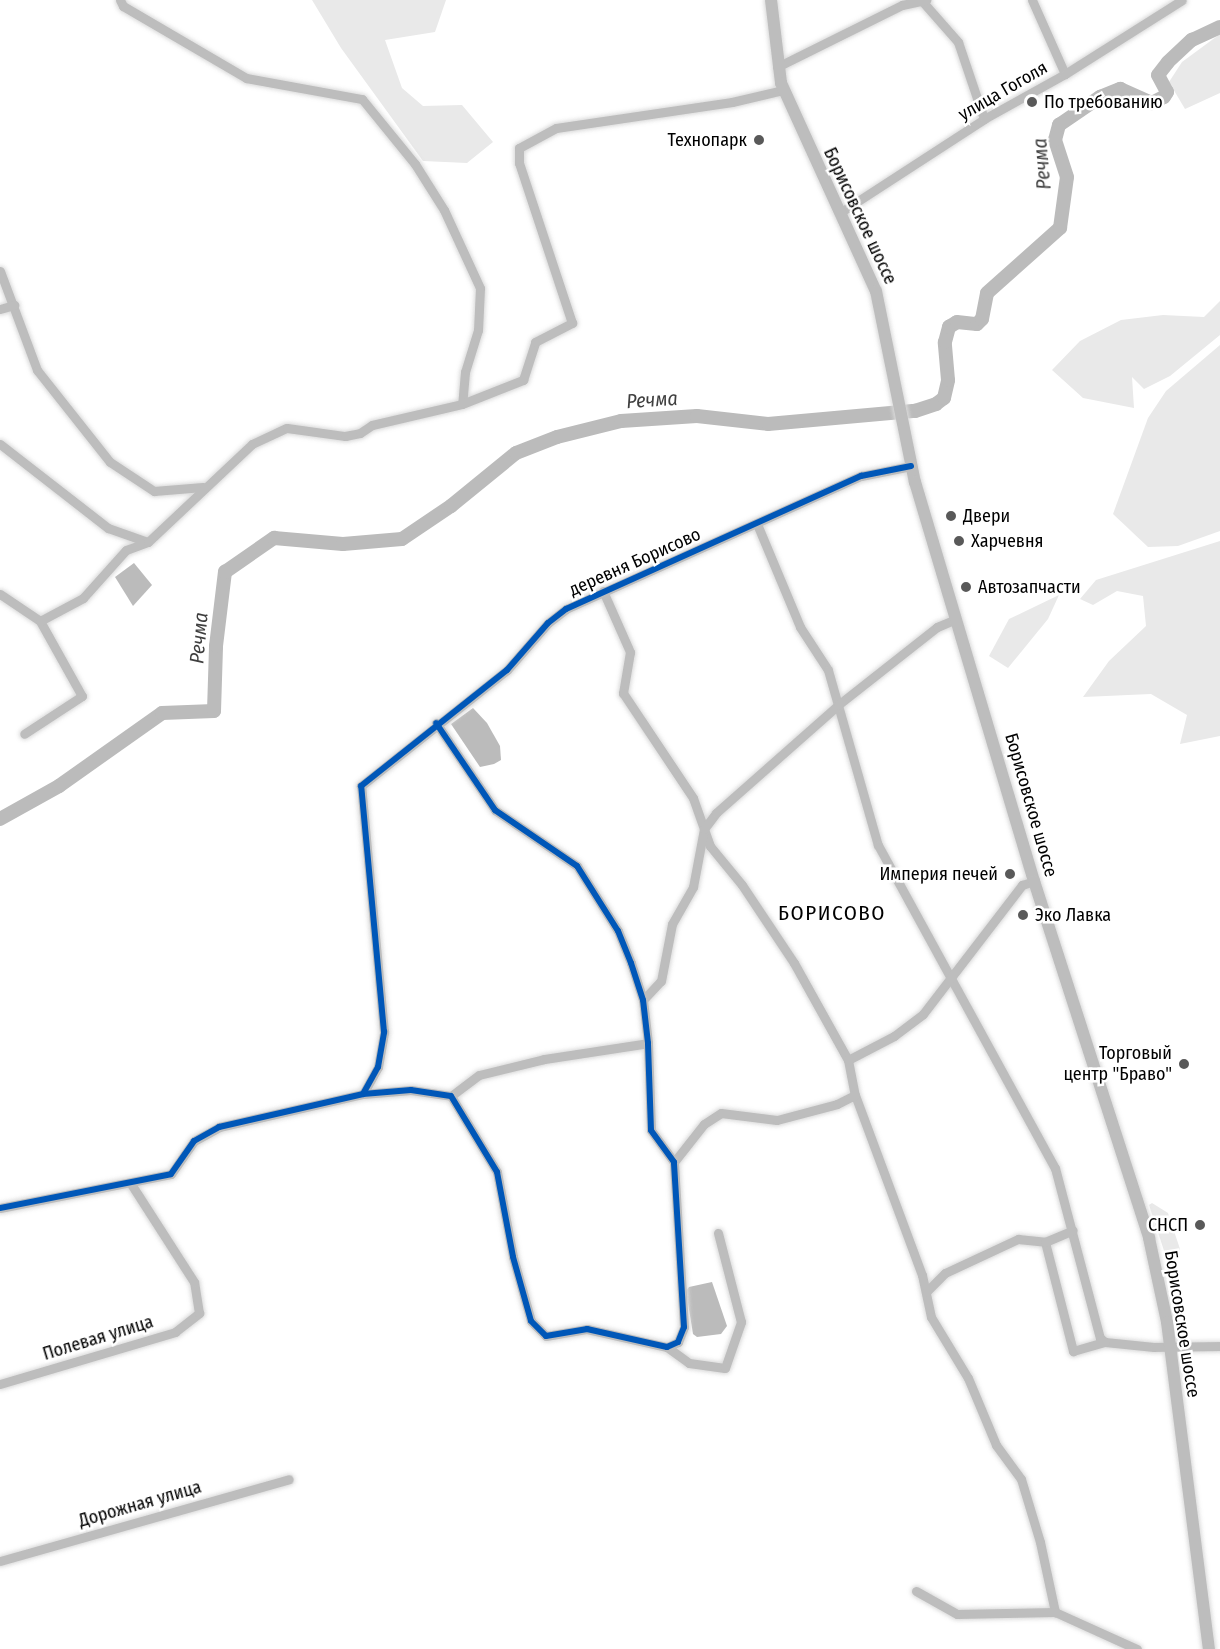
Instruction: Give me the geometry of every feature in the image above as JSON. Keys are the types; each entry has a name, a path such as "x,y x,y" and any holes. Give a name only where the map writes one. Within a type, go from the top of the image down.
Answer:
{"main road":[{"name":"Борисовское шоссе","path":"771,0 777,67 783,90 841,212 878,299 911,466 1034,881 1149,1239 1170,1348 1209,1649"}],"street":[{"path":"120,0 123,6 246,78 362,99 415,164 444,210 480,288 478,330 465,372 462,404"},
{"path":"777,67 902,5 924,0 958,42 984,119"},
{"path":"1032,0 1065,74"},
{"name":"улица Гоголя","path":"841,212 984,119 1065,74 1182,0"},
{"path":"40,621 83,598 126,550 148,542 203,487 252,444 287,428 345,436 372,425 462,404 523,380 535,342 572,322 519,163 519,148 556,128 732,102 783,90"},
{"path":"0,271 37,370 110,462 154,491 203,487"},
{"path":"0,309 14,305"},
{"path":"0,444 108,528 148,542"},
{"name":"деревня Борисово","path":"363,1094 378,1067 384,1032 361,786 436,723 507,670 548,623 566,609 861,476 911,466"},
{"path":"757,524 800,627 828,670 878,845 1055,1168 1100,1338 1105,1342"},
{"path":"603,591 630,652 623,693 639,723 693,798 710,846 742,885 794,963 848,1060 855,1095 926,1292 932,1317 968,1378 996,1445 1021,1479 1041,1542 1055,1612"},
{"path":"0,594 4,605 40,621 82,696 24,734"},
{"path":"643,1000 661,981 672,924 693,887 704,829 838,705 938,627 956,619"},
{"path":"436,723 495,810 578,866 618,931 643,1000 648,1043 651,1130 674,1162 684,1327 678,1342 667,1347"},
{"path":"848,1060 894,1036 923,1014 1022,885 1034,881"},
{"path":"0,1208 92,1187 131,1184 171,1174 194,1141 219,1127 363,1094 411,1090 451,1096 479,1075 544,1059 648,1043"},
{"path":"674,1162 704,1124 721,1113 777,1120 837,1104 855,1095"},
{"path":"451,1096 497,1172 513,1257 531,1321 546,1336 587,1329 667,1347 689,1363 725,1368 741,1322 718,1233"},
{"name":"Полевая улица","path":"0,1384 175,1332 199,1313 194,1282 131,1184"},
{"path":"926,1292 945,1273 1018,1239 1045,1242 1072,1230"},
{"path":"1045,1242 1073,1351 1105,1342 1170,1348 1220,1346"},
{"name":"Дорожная улица","path":"0,1561 288,1479"},
{"path":"916,1591 957,1614 1055,1612 1137,1649"}],"shaded area":[{"path":"312,0 446,0 435,32 385,40 402,88 423,106 462,105 493,142 467,163 423,161 341,48"},
{"path":"1220,34 1220,93 1185,109 1169,82 1182,62"},
{"path":"1220,301 1220,335 1170,376 1144,389 1132,377 1134,408 1083,398 1052,370 1080,341 1121,320 1163,315 1204,317"},
{"path":"1220,345 1220,531 1178,546 1148,547 1113,514 1148,418 1166,391"},
{"path":"1220,541 1220,736 1180,744 1187,715 1151,694 1083,697 1109,661 1146,626 1143,596 1117,591 1093,605 1080,599 1096,580"},
{"path":"134,563 152,585 133,606 115,577"},
{"path":"1059,595 1048,619 1008,668 989,656 1009,619"},
{"path":"473,708 487,723 500,746 501,760 494,764 480,767 451,724"},
{"path":"1152,1203 1168,1213 1180,1249 1170,1269 1149,1205"},
{"path":"712,1282 727,1326 721,1334 697,1337 693,1334 686,1291 689,1287"}],"waterway":[{"name":"Речма","path":"0,819 59,786 162,713 214,711 216,646 225,572 274,538 343,544 402,539 451,506 516,453 557,437 621,421 697,416 768,424 915,411 936,404 944,398 948,380 945,342 949,327 957,322 977,324 982,319 987,293 1060,228 1067,177 1055,140 1059,125 1100,97 1120,89 1152,103 1164,97 1167,92 1158,75 1168,62 1192,40 1220,27"}],"cycle path":[{"path":"0,1208 171,1174 194,1141 219,1127 363,1094 378,1067 384,1032 361,786 507,670 548,623 566,609 861,476 911,466"},
{"path":"363,1094 411,1090 451,1096 497,1172 513,1257 531,1321 546,1336 587,1329 667,1347 678,1342 684,1327 674,1162 651,1130 648,1043 643,1000 631,963 618,931 577,866 495,810 436,723"}],"place":[{"name":"По требованию","path":"1032,102"},
{"name":"Технопарк","path":"759,140"},
{"name":"Двери","path":"951,516"},
{"name":"Харчевня","path":"959,541"},
{"name":"Автозапчасти","path":"966,587"},
{"name":"Империя печей","path":"1010,874"},
{"name":"Эко Лавка","path":"1023,915"},
{"name":"Торговый центр \"Браво\"","path":"1184,1064"},
{"name":"СНСП","path":"1200,1225"}],"district":[{"name":"БОРИСОВО","path":"832,913"}]}
